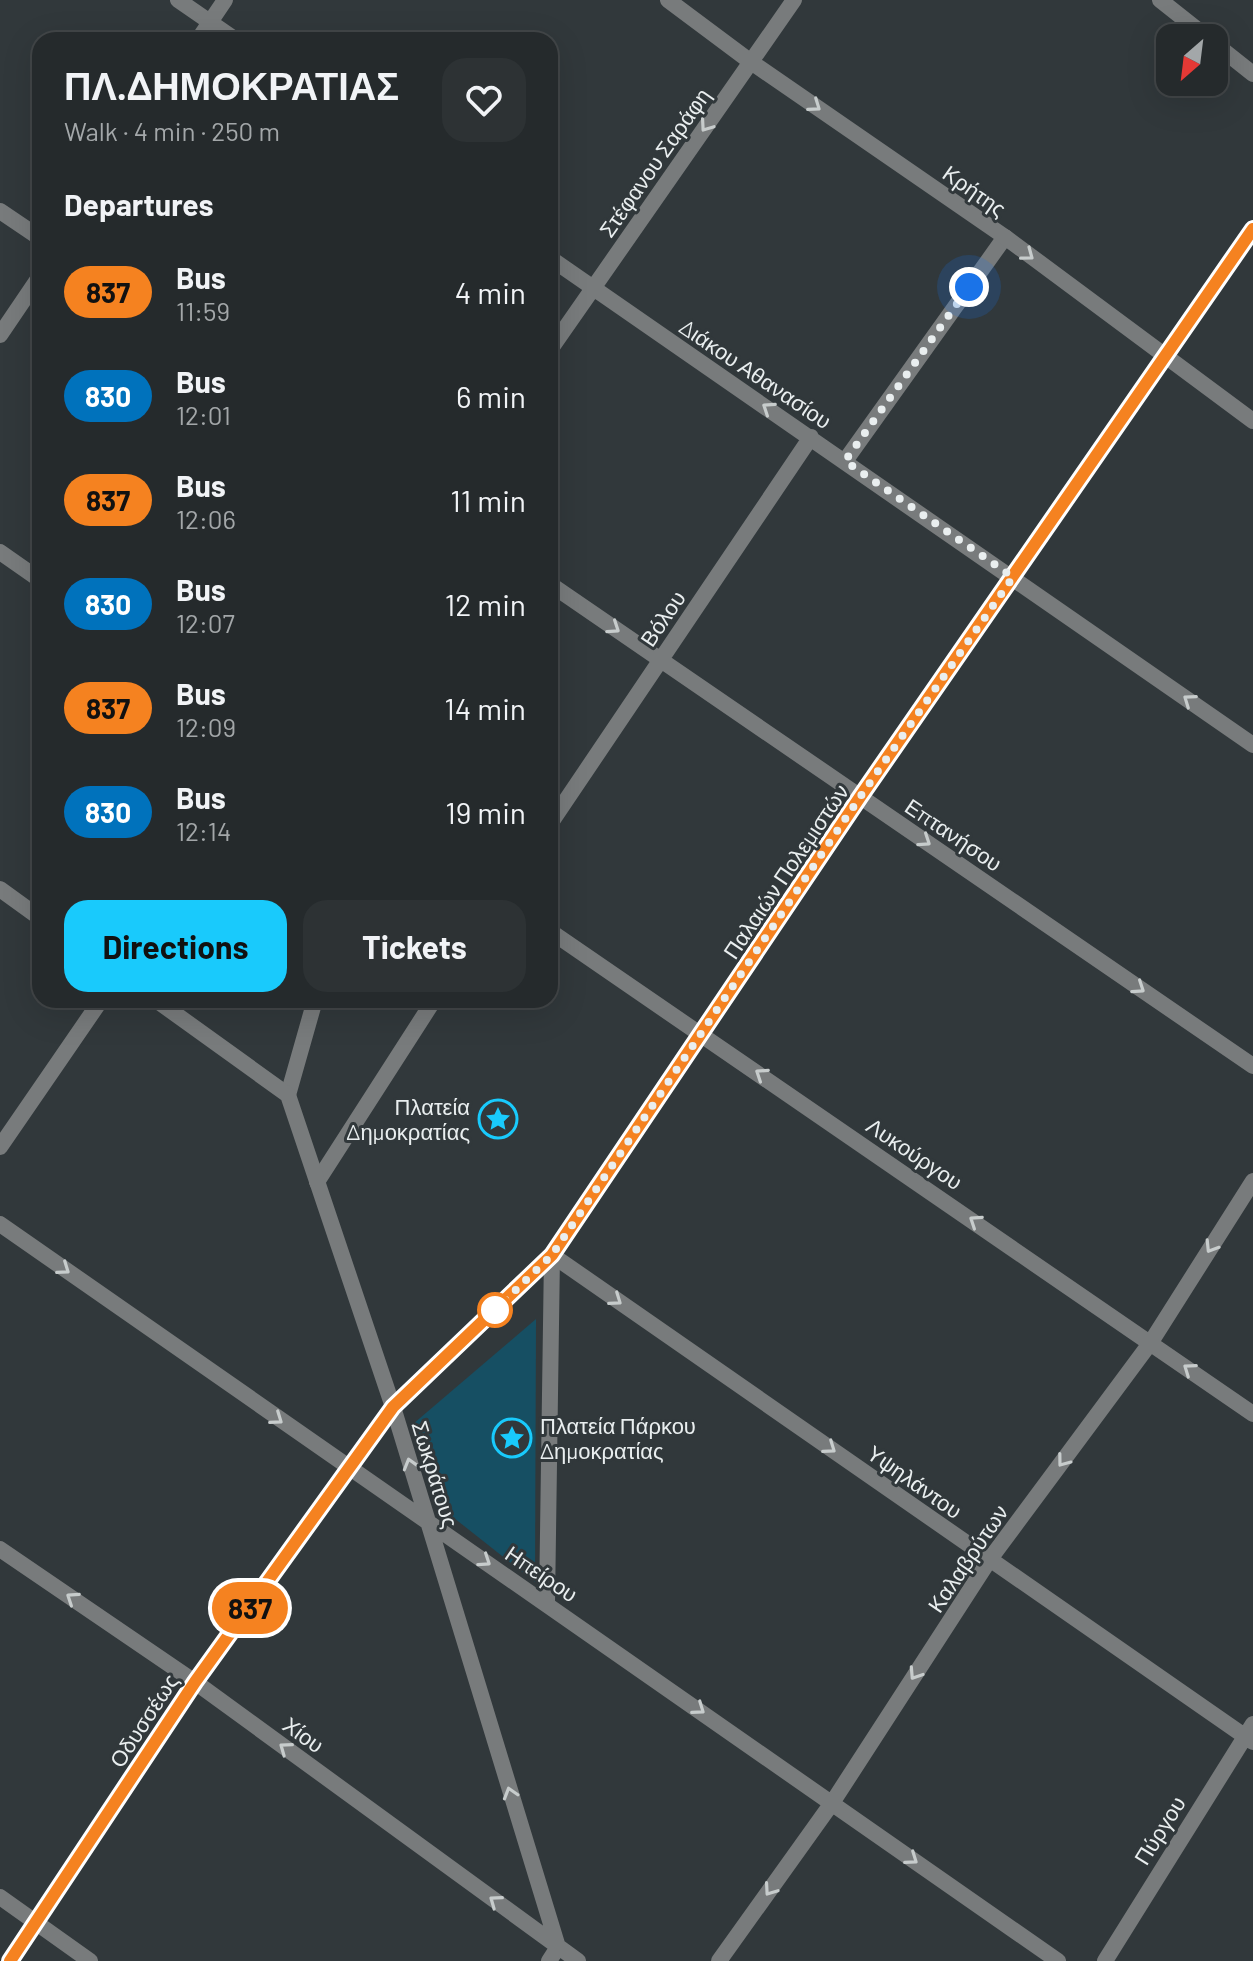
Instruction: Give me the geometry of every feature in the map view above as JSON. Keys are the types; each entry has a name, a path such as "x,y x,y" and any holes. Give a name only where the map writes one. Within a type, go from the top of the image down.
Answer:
{"street":[{"path":"178,0 224,32"},
{"path":"203,32 225,0"},
{"name":"Κρήτης","path":"668,0 751,62 1005,237 1253,421"},
{"name":"Στέφανου Σαράφη","path":"558,338 794,0"},
{"path":"1160,0 1190,24"},
{"path":"1228,54 1253,74"},
{"path":"0,211 32,233"},
{"name":"Παλαιών Πολεμιστών","path":"351,1471 393,1407 552,1255 860,797 1253,229"},
{"path":"845,461 1005,237"},
{"name":"Διάκου Αθανασίου","path":"558,264 1250,736"},
{"path":"0,335 32,288"},
{"name":"Βόλου","path":"558,812 811,437"},
{"path":"0,552 32,574"},
{"name":"Επτανήσου","path":"558,589 1253,1066"},
{"path":"0,889 32,912"},
{"name":"Λυκούργου","path":"558,936 1253,1414"},
{"path":"0,1147 96,1008"},
{"path":"167,1008 288,1095 313,1008"},
{"path":"317,1182 429,1008"},
{"name":"Σωκράτους","path":"288,1095 393,1407 553,1954"},
{"name":"Καλαβρύτων","path":"719,1961 832,1803 990,1559 1151,1342 1253,1181"},
{"name":"Ηπείρου","path":"0,1224 1058,1961"},
{"path":"547,1603 552,1255"},
{"name":"Υψηλάντου","path":"552,1255 990,1559 1250,1734"},
{"name":"Οδυσσέως","path":"10,1961 195,1682 351,1471"},
{"name":"Χίου","path":"0,1549 195,1682 553,1954 578,1961"},
{"name":"Πύργου","path":"1105,1961 1250,1734"},
{"path":"0,1897 90,1961"}],"shaded area":[{"path":"536,1319 535,1582 435,1503 413,1424"}],"bus line":[{"name":"837","path":"10,1961 195,1682 351,1471 393,1407 552,1255 860,797 1253,229"}],"place":[{"name":"Πλατεία Δημοκρατίας","path":"498,1119"},
{"name":"Πλατεία Πάρκου Δημοκρατίας","path":"512,1438"}],"route":[{"path":"495,1310 552,1255 860,797 1013,577 845,461 969,287"}]}
